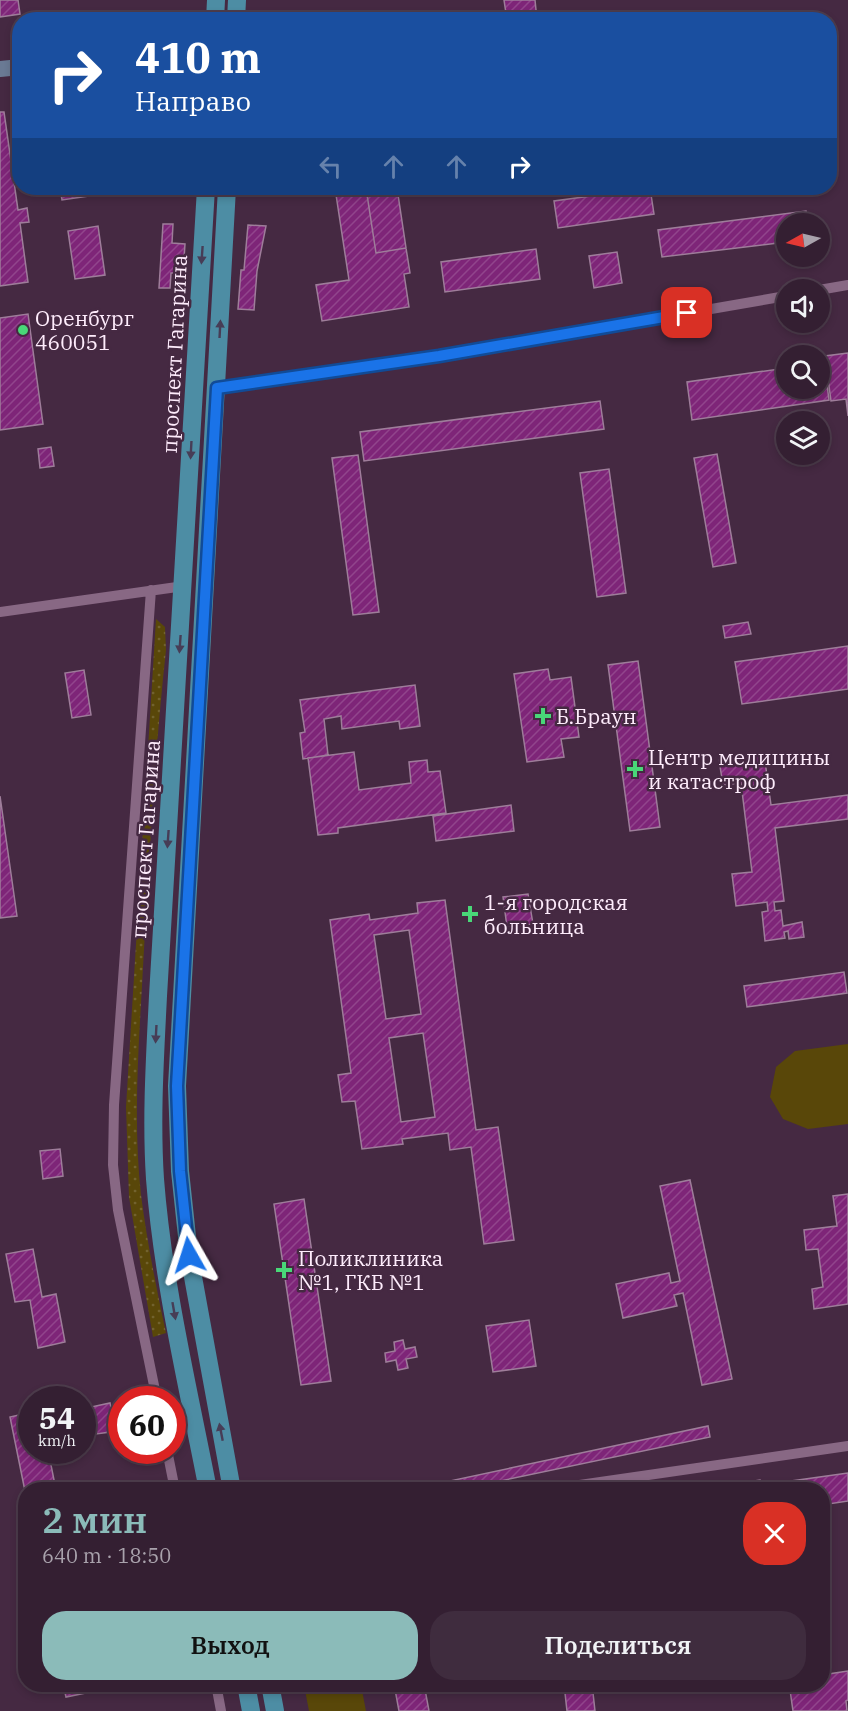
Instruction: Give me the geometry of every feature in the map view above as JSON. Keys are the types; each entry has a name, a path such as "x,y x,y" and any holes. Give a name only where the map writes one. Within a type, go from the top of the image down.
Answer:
{"main road":[{"name":"проспект Гагарина","path":"206,195 158,996 154,1133 155,1178 163,1245 207,1482"},
{"path":"228,195 177,1086 180,1171 189,1255 231,1482"},
{"path":"194,387 217,388"},
{"path":"247,1692 251,1711"},
{"path":"271,1692 275,1711"}],"street":[{"path":"830,288 848,285"},
{"path":"217,388 439,356 776,298"},
{"path":"0,612 184,586"},
{"path":"151,590 114,1105 113,1165 118,1210 154,1386"},
{"path":"600,1482 848,1446"},
{"path":"170,1464 173,1482"},
{"path":"217,1692 221,1711"}],"shaded area":[{"path":"156,619 165,627 166,650 151,837 137,1103 141,1195 166,1333 153,1337 129,1197 126,1107"},
{"path":"848,1044 848,1124 808,1129 783,1119 770,1097 776,1067 795,1051"},
{"path":"305,1692 362,1692 366,1711 309,1711"}],"building":[{"path":"0,0 18,0 20,12 12,12 12,15 0,17"},
{"path":"504,0 535,0 536,12 506,12"},
{"path":"0,112 4,112 12,168 12,195 16,195 18,210 27,208 29,222 20,223 28,282 0,286"},
{"path":"61,195 96,195 62,200"},
{"path":"336,195 367,195 376,253 406,248 410,273 404,274 409,307 322,321 316,285 349,280"},
{"path":"367,195 398,195 406,248 376,253"},
{"path":"598,195 651,195 654,214 558,228 554,201"},
{"path":"776,215 776,243 662,257 658,230"},
{"path":"163,224 173,224 172,243 185,244 183,273 171,273 170,288 159,288"},
{"path":"248,225 266,226 257,271 254,310 238,309"},
{"path":"98,226 105,275 75,279 68,231"},
{"path":"536,249 540,279 445,292 441,262"},
{"path":"617,252 622,283 594,288 589,256"},
{"path":"28,314 43,424 0,430 0,318"},
{"path":"848,353 848,416 846,399 831,401 830,355"},
{"path":"776,369 776,399 829,400 692,420 687,382"},
{"path":"600,401 604,429 364,461 360,432"},
{"path":"51,447 54,466 40,468 38,449"},
{"path":"717,454 736,563 713,567 694,458"},
{"path":"358,455 379,612 353,615 332,458"},
{"path":"609,469 626,593 597,597 580,473"},
{"path":"748,622 751,634 725,638 723,626"},
{"path":"848,646 848,689 742,704 735,662"},
{"path":"638,661 660,827 630,831 608,665"},
{"path":"548,669 550,680 571,677 579,737 561,739 564,757 527,762 514,674"},
{"path":"84,670 91,715 72,718 65,673"},
{"path":"415,685 420,726 400,729 399,721 342,729 341,716 324,719 328,755 303,759 300,733 305,732 300,700"},
{"path":"354,752 359,790 411,783 409,762 427,760 428,772 440,771 446,813 338,828 338,833 318,835 308,758"},
{"path":"764,754 771,805 848,795 848,819 775,828 784,901 774,902 775,911 781,910 783,926 802,922 804,937 789,939 788,931 784,932 785,938 765,941 762,912 768,911 767,902 736,906 732,874 752,872 741,783 723,785 719,760"},
{"path":"0,796 17,916 0,918"},
{"path":"511,805 514,831 436,841 433,816"},
{"path":"528,894 533,924 507,927 503,897"},
{"path":"445,900 476,1130 498,1127 514,1240 484,1244 471,1147 450,1150 448,1133 402,1139 403,1144 362,1149 355,1101 342,1102 338,1075 351,1073 330,920 369,914 370,920 418,913 417,903","holes":["409,930 421,1014 386,1019 374,935","423,1033 435,1117 401,1122 389,1038"]},
{"path":"844,972 847,993 747,1007 744,986"},
{"path":"60,1149 63,1176 43,1179 40,1151"},
{"path":"690,1180 732,1379 702,1385 683,1293 674,1295 677,1306 623,1318 616,1284 669,1273 671,1283 680,1281 660,1186"},
{"path":"848,1194 848,1304 814,1309 812,1289 823,1287 818,1249 806,1250 804,1230 837,1226 833,1196"},
{"path":"304,1199 331,1381 301,1385 274,1204"},
{"path":"33,1249 42,1297 56,1294 65,1342 38,1348 30,1300 15,1302 6,1254"},
{"path":"529,1320 536,1366 493,1372 486,1326"},
{"path":"403,1340 405,1349 415,1347 417,1357 406,1359 408,1368 398,1370 396,1360 386,1362 385,1353 395,1351 394,1342"},
{"path":"108,1403 108,1432 96,1434 96,1406"},
{"path":"18,1415 18,1456 10,1417"},
{"path":"708,1426 710,1437 495,1482 445,1482"},
{"path":"20,1464 51,1464 54,1482 23,1482"},
{"path":"848,1473 848,1501 830,1504 830,1482 784,1482"},
{"path":"848,1671 847,1711 793,1711 790,1692 830,1692 830,1674"},
{"path":"65,1692 91,1692 66,1697"},
{"path":"395,1692 425,1692 429,1711 399,1711"},
{"path":"565,1692 593,1692 595,1711 567,1711"}],"place":[{"name":"Оренбург 460051","path":"23,330"},
{"name":"Б.Браун","path":"543,716"},
{"name":"Центр медицины и катастроф","path":"635,769"},
{"name":"1-я городская больница","path":"470,914"},
{"name":"Поликлиника №1, ГКБ №1","path":"284,1270"}],"route":[{"path":"189,1255 180,1171 177,1086 217,388 439,356 687,313"}]}
